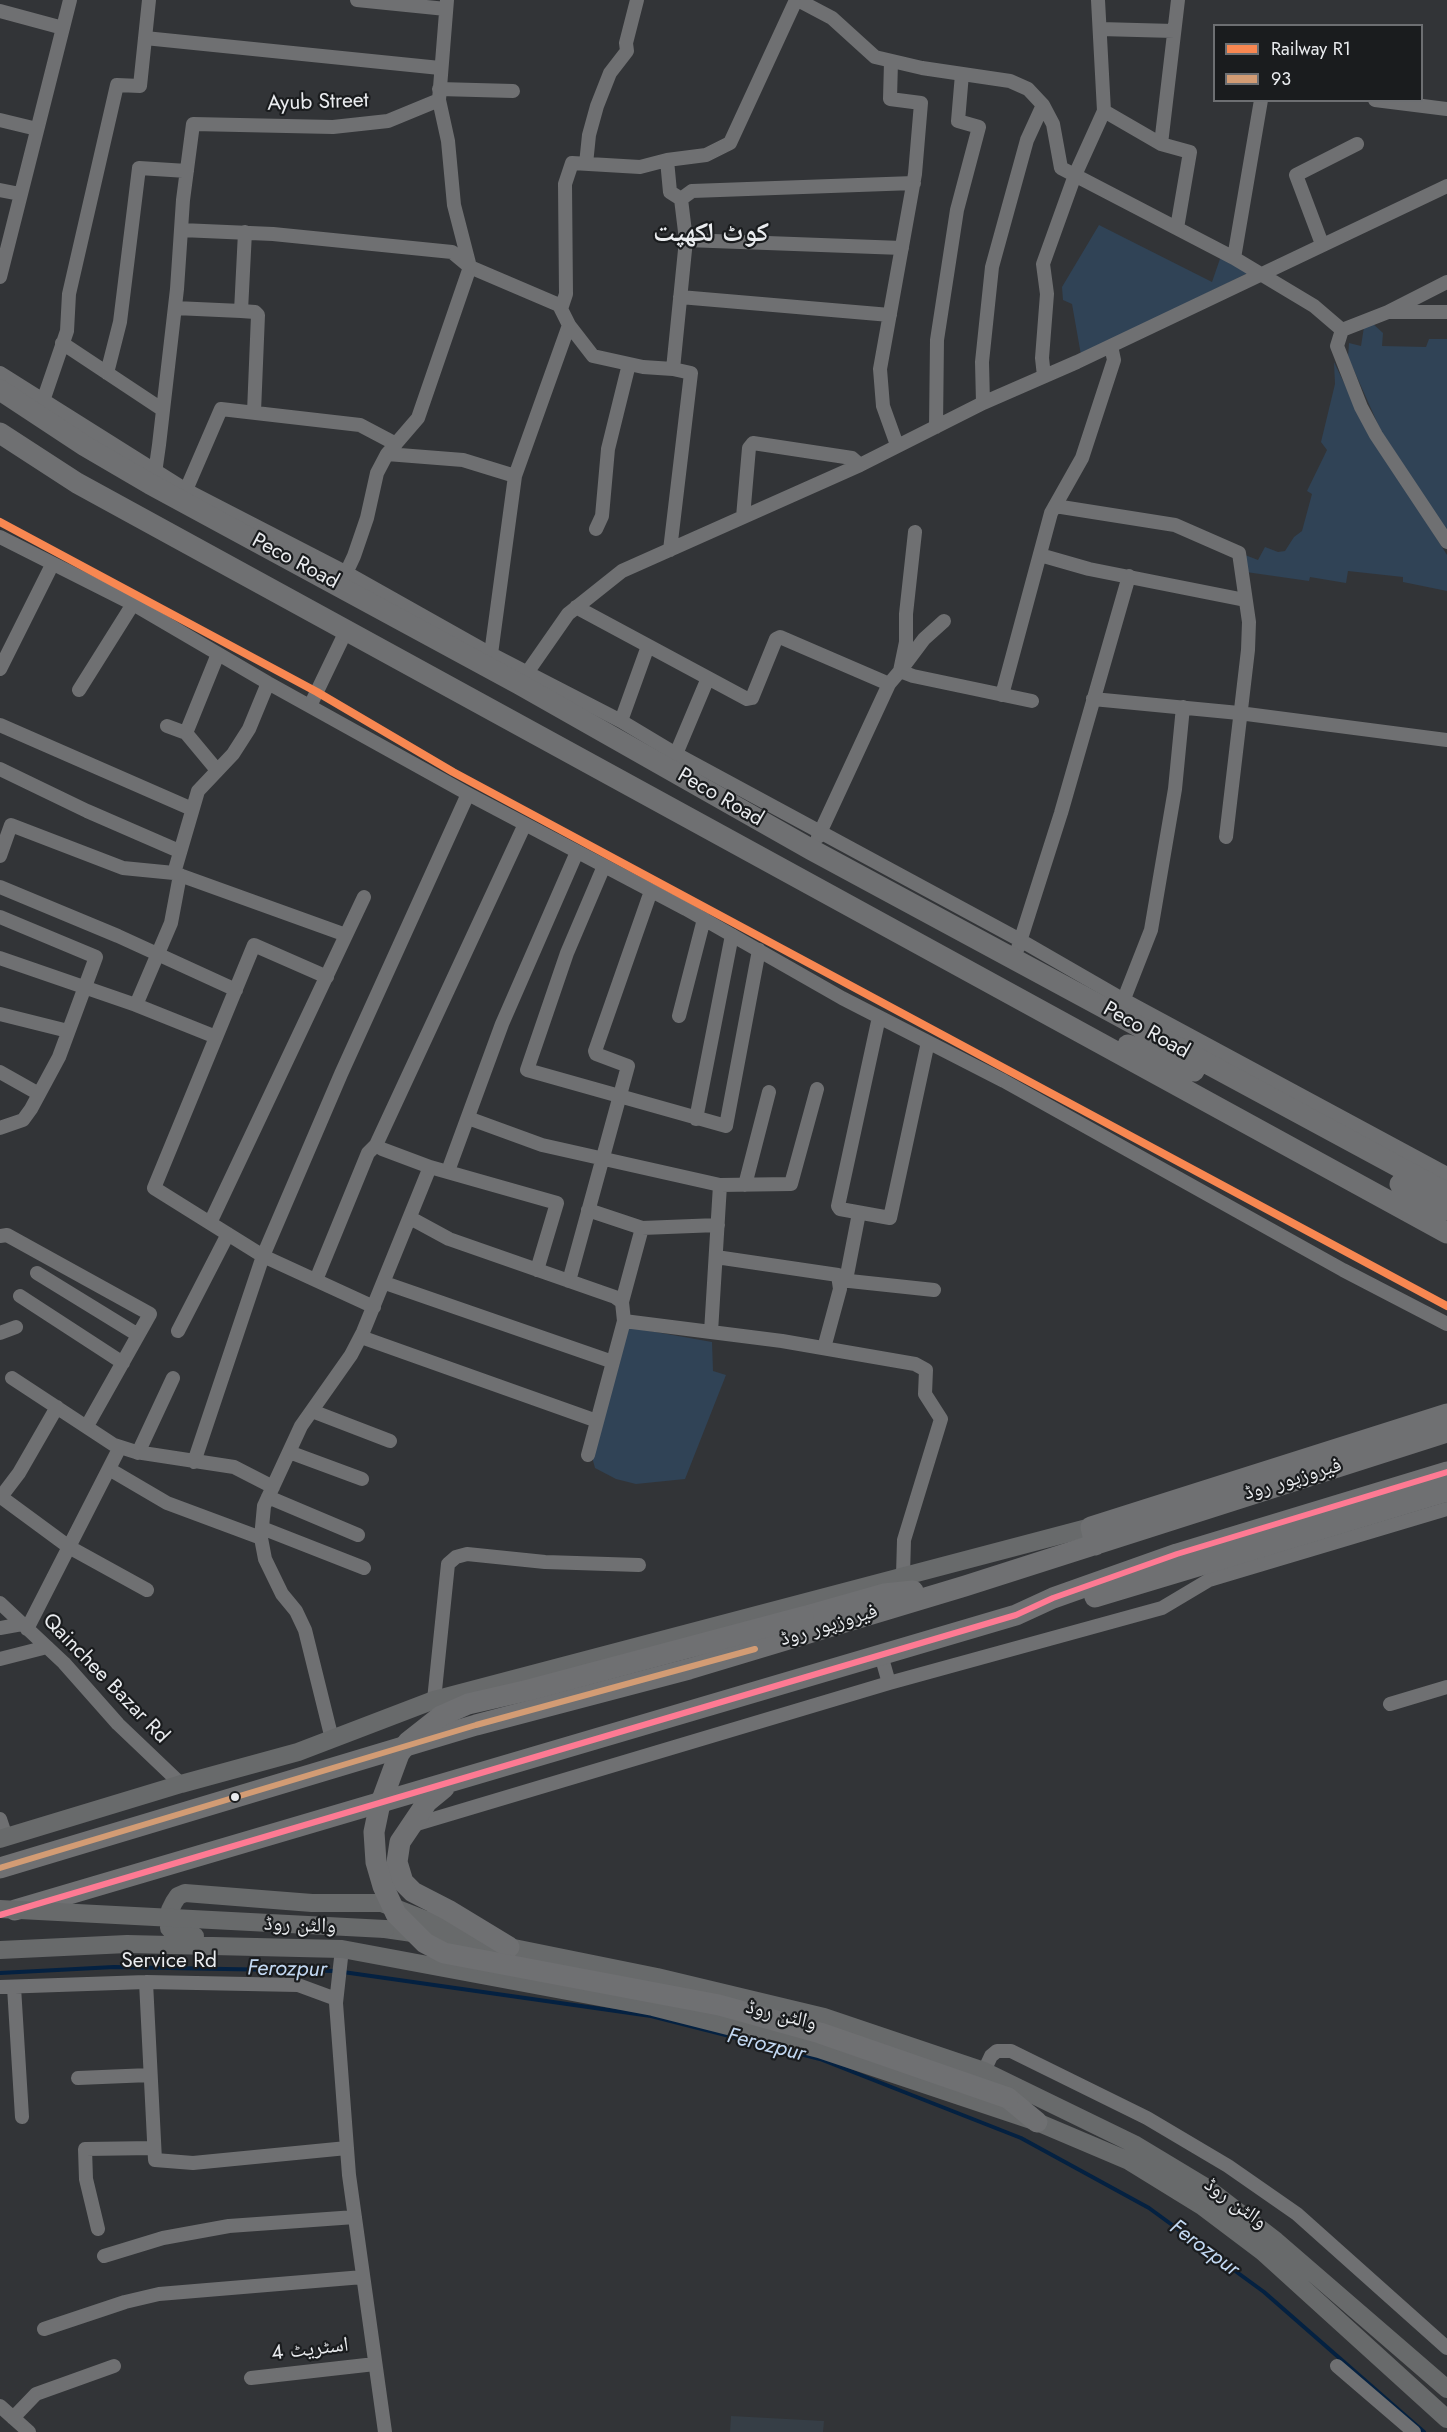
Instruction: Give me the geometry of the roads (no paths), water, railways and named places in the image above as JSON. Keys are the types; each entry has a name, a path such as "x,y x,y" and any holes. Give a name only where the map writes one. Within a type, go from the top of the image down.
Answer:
{"main road":[{"name":"Peco Road","path":"0,390 57,428 343,579 758,808 812,850 1017,949 1121,1008 1319,1114 1447,1193"},
{"path":"39,459 57,428"},
{"name":"Peco Road","path":"0,433 77,483 1447,1233"},
{"path":"647,794 669,760"},
{"path":"1074,1027 1171,1060 1215,1080 1447,1210"},
{"path":"3,1838 181,1784 298,1752 434,1700 903,1575 1093,1536 1447,1414"},
{"path":"1382,1453 1447,1425"},
{"name":"فیروزپور روڈ","path":"0,1868 476,1725 689,1669 965,1586 1093,1536 1164,1521 1447,1432"},
{"name":"فیروزپور روڈ","path":"1179,1562 1447,1472"},
{"path":"0,1915 1016,1615 1053,1598 1447,1491"},
{"path":"965,1586 884,1594 529,1690 468,1704 441,1716 403,1748 379,1808 374,1832 376,1862 383,1886 396,1914 425,1943 444,1953 719,2005 820,2033 1008,2098 1037,2122"},
{"path":"449,1784 427,1802 400,1842 397,1862 403,1882 413,1892 509,1947"},
{"path":"306,1948 297,1938 178,1936 170,1928 170,1910 178,1896 185,1893 312,1903 373,1902 408,1911 433,1921 478,1928"},
{"name":"والٹن روڈ","path":"0,1909 385,1929 509,1947 657,1977 824,2017 984,2071 1134,2144 1207,2188 1276,2241 1447,2389"},
{"name":"والٹن روڈ","path":"0,1950 127,1944 342,1949 664,2010 819,2049 1037,2122 1129,2161 1202,2206 1263,2252 1447,2419"}],"street":[{"path":"0,277 70,0"},
{"path":"43,401 67,331 69,294 117,86 140,86 149,0"},
{"path":"343,579 367,518 377,473 391,449 418,418 470,267 453,205 448,141 439,95 447,5 357,0"},
{"path":"586,164 597,106 610,73 627,51 626,44 637,0"},
{"path":"561,309 567,294 565,184 572,164 640,167 667,160 706,155 730,143 797,0 831,18 875,57 891,62 1010,81 1028,89 1043,105 1053,124 1061,168 1234,258 1314,306 1342,330"},
{"path":"1044,376 1042,358 1047,294 1042,264 1075,175 1104,111 1098,0"},
{"path":"1161,144 1178,0"},
{"path":"0,11 63,28"},
{"path":"1100,29 1174,31"},
{"path":"145,38 440,68"},
{"path":"891,62 890,99 921,103 914,183 880,369 883,406 897,446"},
{"path":"936,427 937,340 957,210 979,127 958,121 962,74"},
{"path":"439,95 513,91"},
{"name":"Ayub Street","path":"187,171 193,124 333,126 388,121 439,95"},
{"path":"1234,258 1257,112 1261,102"},
{"path":"1403,102 1447,109"},
{"path":"983,403 982,362 992,267 1027,140 1043,105"},
{"path":"1104,111 1161,144 1190,152 1177,228"},
{"path":"0,120 37,129"},
{"path":"1322,244 1296,175 1357,144"},
{"path":"667,160 670,192 681,199"},
{"path":"107,373 120,322 140,168 187,171 175,308 152,478"},
{"path":"681,199 692,191 914,183"},
{"path":"523,678 568,614 622,571 860,465 983,403 1111,346 1447,186"},
{"path":"0,190 21,195"},
{"path":"673,369 686,240 681,199"},
{"path":"181,230 245,232 452,252 470,267 559,305 569,325 593,356 692,373 670,550"},
{"path":"241,311 245,232"},
{"path":"686,240 902,248"},
{"path":"1342,330 1388,312 1447,282"},
{"path":"680,297 890,315"},
{"path":"175,308 255,312 258,315 254,412"},
{"path":"1388,312 1447,312"},
{"path":"491,654 515,476 569,325"},
{"path":"1342,330 1337,346 1361,407 1376,435 1447,542"},
{"path":"62,343 163,410"},
{"path":"1002,695 1055,506 1082,458 1114,360 1111,346"},
{"path":"596,529 602,516 608,449 629,364"},
{"path":"0,373 152,478 186,490 343,579 491,654 523,678 621,721 669,760 708,678"},
{"path":"186,490 222,409 360,425 391,449 463,460 515,476"},
{"path":"743,517 749,448 753,443 852,458 860,465"},
{"path":"1055,506 1163,523 1211,539 1239,553 1249,622 1248,650 1226,837"},
{"path":"900,671 906,642 906,614 915,532"},
{"path":"0,537 52,565 133,603 268,683 468,794 704,919 879,1017 1044,1102 1343,1270 1447,1324"},
{"path":"1040,555 1089,569 1245,600"},
{"path":"0,669 52,565"},
{"path":"758,808 820,831 1017,949 1061,813 1129,576"},
{"path":"79,690 133,603"},
{"path":"576,607 750,700 777,639 780,638 889,684"},
{"path":"812,850 889,684 924,639 944,621"},
{"path":"310,706 347,629"},
{"path":"621,721 648,646"},
{"path":"186,733 218,654"},
{"path":"900,671 913,676 1032,701"},
{"path":"136,1005 171,923 179,850 198,791 233,754 249,729 268,683"},
{"path":"1093,699 1239,713 1447,740"},
{"path":"1121,1008 1152,930 1175,789 1183,707"},
{"path":"0,725 192,809"},
{"path":"167,726 186,733 216,770"},
{"path":"0,769 87,811 179,850"},
{"path":"194,1462 264,1256 341,1074 468,794"},
{"path":"316,1280 368,1153 376,1145 525,824"},
{"path":"0,854 11,825 123,868 177,874 346,935"},
{"path":"448,1171 502,1024 577,852"},
{"path":"604,866 567,953 526,1068 529,1072 726,1126 759,950"},
{"path":"0,887 118,936 236,990"},
{"path":"569,1281 628,1064 596,1054 594,1051 651,891"},
{"path":"210,1223 364,897"},
{"path":"0,917 96,957 59,1057 39,1094 23,1120 0,1128"},
{"path":"679,1016 704,919"},
{"path":"696,1119 732,935"},
{"path":"327,977 254,945 154,1188 264,1256 374,1307"},
{"path":"0,958 136,1005 216,1037"},
{"path":"0,1014 68,1031"},
{"path":"879,1017 838,1206 840,1209 890,1218 928,1042"},
{"path":"0,1072 39,1094"},
{"path":"468,1118 542,1145 720,1185 792,1184 817,1089"},
{"path":"744,1185 769,1092"},
{"path":"1319,1114 1447,1174"},
{"path":"382,1149 429,1167 557,1203 537,1270"},
{"path":"332,1739 305,1630 296,1611 282,1594 266,1559 261,1533 264,1506 301,1426 361,1337 385,1283 429,1167"},
{"path":"711,1332 720,1185"},
{"path":"588,1210 642,1228 718,1225"},
{"path":"824,1348 859,1213"},
{"path":"409,1221 414,1220 449,1239 615,1297 622,1302"},
{"path":"588,1455 624,1322 622,1302 642,1228"},
{"path":"177,1331 228,1234"},
{"path":"0,1236 7,1235 150,1314 87,1426"},
{"path":"716,1257 838,1275 843,1280 934,1290"},
{"path":"37,1273 138,1335"},
{"path":"385,1283 613,1362"},
{"path":"20,1296 123,1363"},
{"path":"624,1322 824,1348 915,1364 926,1370 926,1394 941,1419 904,1540 903,1575"},
{"path":"0,1333 16,1327"},
{"path":"361,1337 597,1421"},
{"path":"12,1378 120,1447 138,1453 234,1467 271,1492 358,1535"},
{"path":"138,1453 173,1378"},
{"path":"57,1407 20,1473 1,1498 69,1547 147,1590"},
{"path":"312,1411 390,1441"},
{"path":"0,1628 25,1626 69,1547 120,1447"},
{"path":"289,1452 362,1479"},
{"path":"109,1469 167,1503 364,1568"},
{"path":"408,1827 889,1683 1162,1608 1209,1580 1447,1509"},
{"path":"434,1700 448,1564 456,1557 467,1554 545,1562 639,1565"},
{"name":"Qainchee Bazar Rd","path":"0,1603 47,1647 118,1724 181,1784"},
{"path":"0,1659 47,1647"},
{"path":"881,1655 889,1683"},
{"path":"1390,1704 1447,1687"},
{"path":"0,1819 3,1838"},
{"path":"342,1949 336,1999 347,2148 385,2432"},
{"path":"146,1982 155,2160 193,2163 347,2148"},
{"name":"Service Rd","path":"7,1987 146,1982 298,1985 336,1999"},
{"path":"7,1987 22,2117"},
{"path":"984,2071 990,2056 997,2051 1011,2051 1147,2118 1228,2166 1297,2214 1447,2348"},
{"path":"78,2078 150,2075"},
{"path":"98,2229 86,2179 84,2149 154,2148"},
{"path":"104,2256 163,2238 230,2226 355,2217"},
{"path":"44,2329 125,2302 159,2294 363,2277"},
{"name":"اسٹریٹ 4","path":"251,2378 375,2364"},
{"path":"13,2418 36,2394 114,2366"},
{"path":"1337,2366 1414,2432"},
{"path":"0,2406 29,2432"}],"waterway":[{"name":"Ferozpur","path":"0,1973 114,1967 336,1971"},
{"name":"Ferozpur","path":"343,1972 651,2016 820,2059 1021,2138 1149,2208 1264,2292 1424,2432"}],"rail line":[{"name":"R1","path":"0,522 317,692 453,772 1447,1306"}],"district":[{"name":"کوٹ لکھپت","path":"711,234"}]}
